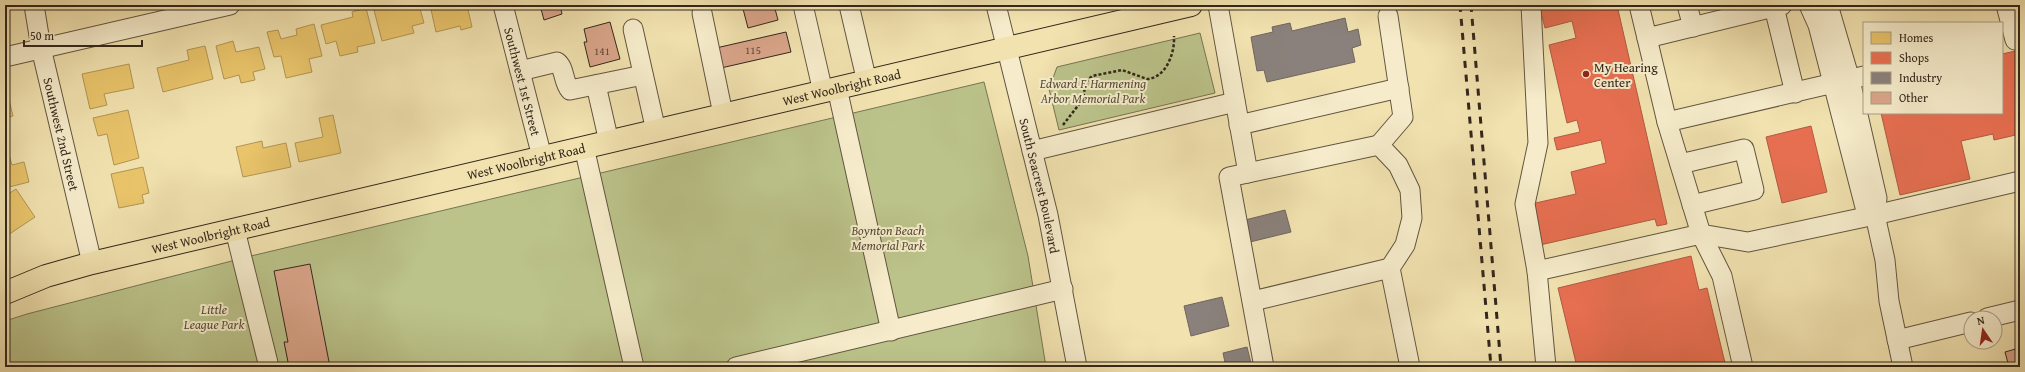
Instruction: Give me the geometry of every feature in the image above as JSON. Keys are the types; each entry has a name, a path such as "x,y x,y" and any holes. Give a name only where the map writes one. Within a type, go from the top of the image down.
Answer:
{"main road":[{"name":"West Woolbright Road","path":"5,293 46,276 92,263 723,114 1007,49 1137,11 1191,5"},
{"name":"West Woolbright Road","path":"5,280 46,276"}],"street":[{"name":"Southwest 2nd Street","path":"34,5 41,48 92,263"},
{"path":"5,57 230,5"},
{"name":"Southwest 1st Street","path":"503,5 542,157"},
{"path":"802,5 830,90 891,331"},
{"path":"850,5 867,82"},
{"name":"South Seacrest Boulevard","path":"996,5 1032,151 1063,289 1077,367"},
{"path":"1218,5 1248,173"},
{"path":"1531,5 1538,143 1525,204 1537,271 1546,367"},
{"path":"1639,5 1667,122 1701,234 1722,276 1743,367"},
{"path":"1687,5 1693,27"},
{"path":"1809,5 1818,25 1832,85 1866,210 1875,215"},
{"path":"1828,5 1857,78 1863,113"},
{"path":"1647,38 1778,6 1795,93"},
{"path":"2009,6 2012,41"},
{"path":"702,13 723,114"},
{"path":"1264,367 1229,177 1378,145 1403,117 1388,16"},
{"path":"633,30 656,131"},
{"path":"520,71 557,62 560,64 565,85 570,90 643,75"},
{"path":"1667,122 1857,78"},
{"path":"596,85 609,142"},
{"path":"1239,125 1399,88"},
{"path":"1032,151 1235,102"},
{"path":"1863,114 1878,201 1875,215 1885,260 1889,301 1903,367"},
{"path":"1378,145 1398,165 1410,190 1412,218 1405,244 1390,268 1410,367"},
{"path":"584,147 634,367"},
{"path":"1680,164 1744,149 1754,190 1692,205"},
{"path":"1537,271 1701,234 1748,242 1875,215 2020,181"},
{"path":"236,230 269,367"},
{"path":"1253,301 1390,268"},
{"path":"736,367 1063,289"},
{"path":"2003,314 2020,310"},
{"path":"1898,340 1963,324"}],"path":[{"path":"1059,131 1083,98 1088,79 1118,70 1134,73 1147,79 1155,78 1162,72 1173,54 1174,36"}],"green space":[{"name":"Edward F. Harmening Arbor Memorial Park","path":"1200,33 1215,93 1059,130 1049,89 1057,67"},
{"name":"Boynton Beach Memorial Park","path":"984,82 1028,256 1046,367 5,367 5,321 27,314 251,256"}],"building: Homes":[{"path":"395,5 419,5 424,23 412,26 414,33 382,41 374,10"},
{"path":"430,5 467,5 472,27 461,30 460,26 436,32"},
{"path":"366,8 375,43 357,47 358,52 340,56 336,41 326,44 321,25 353,17 352,12"},
{"path":"314,24 322,56 309,59 312,72 286,78 281,56 274,57 267,32 278,30 281,39 297,35 296,29"},
{"path":"233,41 236,52 259,47 265,69 253,72 255,80 241,83 239,75 224,79 216,46"},
{"path":"205,46 213,79 163,92 157,68 189,60 187,50"},
{"path":"129,64 134,88 104,94 107,105 90,109 82,74"},
{"path":"5,92 7,92 13,116 5,118"},
{"path":"128,110 139,158 114,165 107,134 98,136 93,118"},
{"path":"333,115 341,153 299,162 295,143 323,137 319,118"},
{"path":"262,141 263,148 286,143 291,167 243,177 236,147"},
{"path":"5,142 12,165 24,162 29,182 5,188"},
{"path":"143,167 149,193 142,195 144,203 119,208 111,174"},
{"path":"16,189 35,217 5,237 5,196"}],"building: Shops":[{"path":"1539,5 1617,5 1667,224 1657,226 1655,219 1540,245 1531,204 1576,194 1571,172 1606,163 1601,140 1557,150 1554,138 1580,132 1577,120 1567,123 1549,45 1576,38 1572,21 1545,28"},
{"path":"2020,50 2020,134 1994,140 1993,134 1961,141 1970,179 1900,195 1881,114 2003,114 2003,54"},
{"path":"1811,126 1827,192 1782,203 1766,137"},
{"path":"1691,256 1699,290 1707,288 1726,367 1577,367 1558,288"}],"building: Industry":[{"path":"1345,18 1348,32 1358,29 1361,45 1352,48 1355,62 1267,82 1264,70 1257,71 1251,37 1273,32 1272,27 1290,23 1292,31"},
{"path":"1285,210 1291,232 1250,242 1245,220"},
{"path":"1222,297 1229,326 1191,336 1184,306"},
{"path":"1247,347 1252,367 1226,367 1223,353"}],"building: Other":[{"path":"540,5 560,5 562,14 544,20"},
{"path":"742,5 774,5 778,20 748,28"},
{"path":"610,22 620,59 590,67 584,42 587,42 584,29"},
{"path":"786,32 791,52 721,68 716,48"},
{"path":"310,264 330,367 289,367 284,342 288,342 274,271"},
{"path":"2019,348 2020,367 2009,367 2005,352"}],"railway":[{"path":"1460,5 1491,367"},
{"path":"1471,5 1501,367"}],"place":[{"name":"My Hearing Center","path":"1586,74"}],"park label":[{"name":"Little League Park","path":"214,316"}]}
